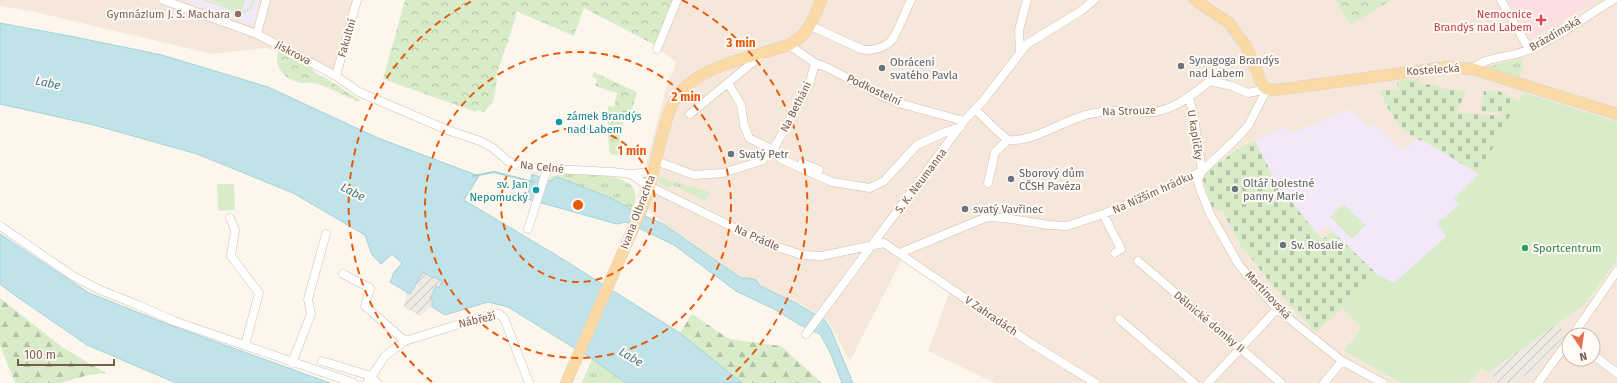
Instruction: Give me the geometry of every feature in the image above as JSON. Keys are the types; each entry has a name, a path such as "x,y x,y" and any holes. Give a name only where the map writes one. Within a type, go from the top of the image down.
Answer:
{"main road":[{"name":"Ivana Olbrachta","path":"566,382 642,208 650,186 670,110 679,94 694,79 720,67 789,45 800,39 811,26 821,0"},
{"path":"1195,0 1225,19 1237,33 1246,46 1261,82 1267,89"},
{"name":"Kostelecká","path":"1267,89 1276,90 1447,67 1473,69 1617,114"}],"street":[{"name":"Jiskrova","path":"163,0 178,2 257,34 336,76 359,92 417,118"},
{"path":"257,34 266,0"},
{"name":"Fakultní","path":"336,76 357,0"},
{"path":"657,49 677,0"},
{"path":"811,26 868,51 892,41 910,0"},
{"path":"1020,51 1022,15 1028,0"},
{"name":"S. K. Neumanna","path":"806,334 962,124 1020,51 1032,40 1041,34 1048,32 1081,11 1094,0"},
{"path":"1501,0 1529,49"},
{"name":"Brázdimská","path":"1473,69 1482,62 1529,49 1546,41 1613,0"},
{"name":"Podkostelní","path":"789,45 815,63 882,96 962,124"},
{"path":"690,114 765,52"},
{"name":"Na Betháni","path":"773,150 809,85 815,63"},
{"name":"Na Strouze","path":"1008,140 1027,139 1076,117 1090,113 1155,112 1168,108 1189,98 1210,81 1232,86 1248,93 1267,89"},
{"path":"728,83 741,105 744,125 749,138 819,170"},
{"name":"Na Nižším hrádku","path":"900,253 987,217 1067,226 1103,214 1156,193 1202,171 1248,126 1267,89"},
{"name":"U kapličky","path":"1189,98 1194,118 1202,171"},
{"path":"975,109 1008,140 995,152 988,183"},
{"name":"Na Celné","path":"417,118 450,132 480,141 493,148 508,161 545,173 613,172 631,174 655,166"},
{"path":"773,150 781,159 832,182 870,188 884,181 917,145 962,124"},
{"path":"655,166 694,175 723,172 761,161 773,150"},
{"path":"1180,181 1199,186 1198,180 1202,171"},
{"path":"528,229 545,173"},
{"name":"Na Prádle","path":"631,174 645,184 763,242 802,255 821,256 872,245"},
{"name":"Martinovská","path":"1199,186 1210,214 1240,265 1277,309 1342,361 1383,383"},
{"name":"Na Nižším hrádku","path":"1103,214 1121,249 1115,253"},
{"path":"230,218 236,230 231,256 259,293 245,345"},
{"path":"0,226 73,276 100,290 174,321 292,363 354,383"},
{"path":"292,363 311,314 308,299 326,234"},
{"path":"872,245 884,243 900,253"},
{"name":"V Zahradách","path":"900,253 1082,380 1094,383"},
{"name":"Dělnické domky II","path":"1138,261 1281,383"},
{"path":"1578,327 1617,271"},
{"path":"342,274 370,288 365,306 405,341"},
{"path":"1208,383 1277,309"},
{"name":"Nábřeží","path":"369,379 385,356 405,341 492,314 499,314 504,318 529,383"},
{"path":"1119,319 1194,383"},
{"path":"1538,383 1561,351"},
{"path":"322,361 377,383"},
{"path":"1324,383 1342,361"},
{"path":"1601,361 1617,374"}],"shaded area":[{"path":"0,0 357,0 341,75 265,48 212,54 31,11 0,6"},
{"name":"Gymnázium J. S. Machara","path":"187,0 259,0 253,25 186,2"},
{"path":"673,0 1617,0 1617,383 995,383 928,351 950,291 903,257 850,361 827,320 802,305 760,286 749,278 741,278 663,224 637,198 667,85 676,63 655,45"},
{"name":"Nemocnice Brandýs nad Labem","path":"1507,0 1597,0 1530,40"},
{"path":"1349,109 1370,128 1374,123 1402,151 1416,139 1423,141 1479,174 1454,199 1459,205 1437,223 1447,236 1393,283 1378,275 1327,225 1317,233 1277,184 1255,141 1285,126 1290,134"},
{"path":"423,272 443,282 439,288 436,286 430,299 432,300 432,306 420,316 404,307 407,292 410,294"},
{"path":"1557,324 1561,329 1561,339 1532,377 1519,375 1508,383 1497,383 1489,372"}],"green space":[{"path":"202,0 208,0 240,11 211,0 245,0 242,11 249,8 253,0 255,0 251,10 244,13 238,13"},
{"path":"405,0 673,0 655,45 584,8 574,36 516,11 516,17 496,76 497,81 493,102 484,112 477,110 476,112 383,79"},
{"path":"1335,0 1391,0 1351,25"},
{"path":"280,52 311,68 317,74 360,100 358,102 316,83 297,82 287,77 280,70 278,65 277,54"},
{"path":"1521,58 1523,68 1519,79 1487,67"},
{"path":"594,72 637,92 632,109 625,118 621,132 618,155 610,154 608,134 608,106 614,107 617,93 595,86 597,79 592,77"},
{"path":"1419,78 1419,83 1439,86 1439,88 1466,91 1457,112 1500,116 1501,112 1480,111 1484,91 1499,91 1518,101 1479,174 1424,141 1409,134 1397,121 1387,106 1380,91 1398,89 1397,81"},
{"name":"Sportcentrum","path":"1525,93 1617,122 1617,260 1584,305 1489,372 1482,368 1469,383 1401,383 1344,351 1362,328 1342,309 1378,275 1394,283 1447,236 1437,223 1459,205 1454,199 1479,174 1518,101"},
{"path":"1255,141 1277,184 1322,240 1332,231 1378,275 1316,332 1272,285 1245,250 1243,250 1222,210 1215,210 1212,207 1203,179 1204,173 1243,146"},
{"path":"564,173 601,175 614,177 625,181 633,188 636,197 632,210 611,198 550,181 550,177"},
{"path":"659,176 690,187 710,192 706,201 673,185 668,188 659,183"},
{"path":"217,184 234,184 235,210 218,211"},
{"path":"1343,204 1366,225 1352,239 1330,217"},
{"path":"0,298 62,347 106,373 88,375 61,383 15,383 0,345"},
{"path":"692,314 729,339 781,346 822,383 742,383 680,333"},
{"path":"592,359 626,383 582,383"}],"water":[{"name":"Labe","path":"0,23 162,55 268,87 378,138 479,176 464,200 561,258 680,333 742,383 626,383 592,359 508,307 488,302 445,315 432,307 432,300 430,299 436,286 439,288 442,281 423,272 410,294 390,282 393,276 392,275 402,263 392,254 381,264 372,255 365,235 293,193 197,154 94,125 0,104"},
{"path":"532,174 550,181 557,177 611,198 632,210 663,224 741,278 756,280 760,286 796,303 825,320 831,330 853,383 842,383 830,352 820,334 800,325 774,309 736,291 674,245 626,222 617,224 527,199"},
{"path":"0,234 89,293 178,328 330,383 176,383 87,345 0,284"}],"waterway":[{"path":"473,176 494,172 533,182"}],"place":[{"name":"Gymnázium J. S. Machara","path":"238,14"},
{"name":"Nemocnice Brandýs nad Labem","path":"1541,20"},
{"name":"Synagoga Brandýs nad Labem","path":"1181,66"},
{"name":"Obrácení svatého Pavla","path":"882,68"},
{"name":"zámek Brandýs nad Labem","path":"559,122"},
{"name":"Svatý Petr","path":"731,154"},
{"name":"Sborový dům CČSH Pavéza","path":"1011,179"},
{"name":"Oltář bolestné panny Marie","path":"1235,189"},
{"name":"sv. Jan Nepomucký","path":"536,190"},
{"name":"svatý Vavřinec","path":"965,209"},
{"name":"Sv. Rosalie","path":"1283,245"},
{"name":"Sportcentrum","path":"1525,248"}]}
